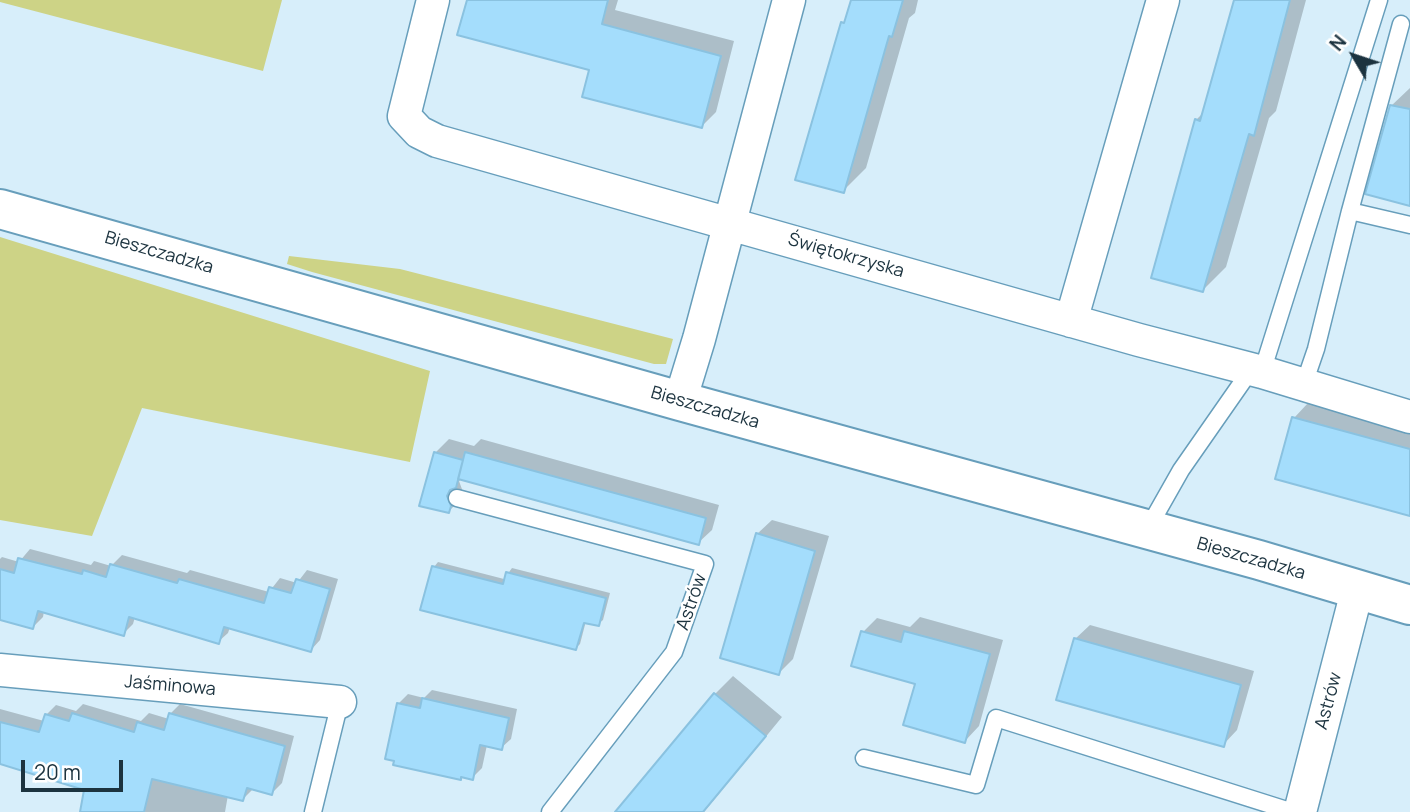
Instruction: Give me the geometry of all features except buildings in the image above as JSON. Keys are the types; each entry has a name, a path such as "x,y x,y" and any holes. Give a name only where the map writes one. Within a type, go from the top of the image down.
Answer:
{"street":[{"name":"Świętokrzyska","path":"432,0 404,116 419,132 437,141 1071,321 1304,384 1410,417"},
{"path":"680,401 789,0"},
{"path":"1071,321 1163,0"},
{"name":"Bieszczadzka","path":"0,209 1410,605"},
{"name":"Astrów","path":"1300,812 1357,591"},
{"name":"Jaśminowa","path":"0,670 340,702"}],"lane":[{"path":"1147,530 1181,470 1256,372 1379,0"},
{"path":"1304,384 1316,349 1401,24"},
{"path":"1350,211 1410,225"},
{"name":"Astrów","path":"457,498 705,564 674,652 550,812"},
{"path":"313,812 340,702"},
{"path":"864,758 976,785 996,718 1293,812"}],"green space":[{"path":"0,0 282,0 263,71"},
{"path":"0,237 430,371 410,462 142,408 92,536 0,520"},
{"path":"289,256 400,269 673,339 666,364 654,364 312,272 287,264"}]}
